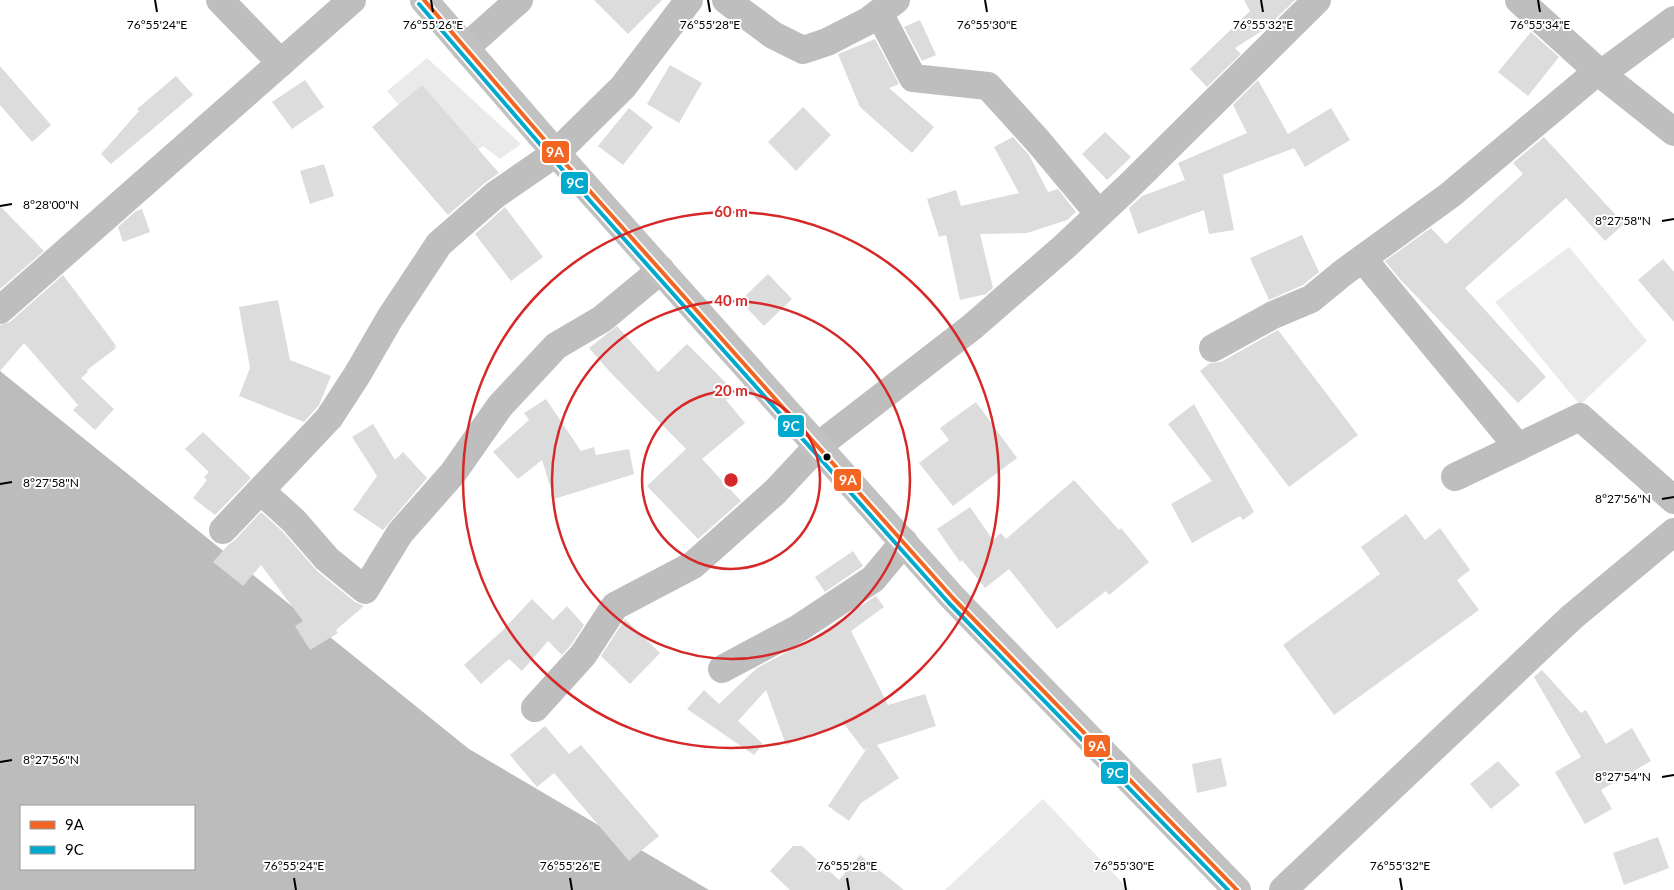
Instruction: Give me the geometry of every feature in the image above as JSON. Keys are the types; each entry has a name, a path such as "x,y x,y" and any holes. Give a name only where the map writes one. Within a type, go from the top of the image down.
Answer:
{"main road":[{"path":"424,0 556,153 953,598 1237,890"}],"street":[{"path":"220,0 280,63"},
{"path":"0,310 352,0"},
{"path":"466,48 519,0"},
{"path":"223,530 329,418 357,375 390,318 439,244 495,195 556,153 623,87 689,0"},
{"path":"726,0 773,35 803,50 839,36 868,21 887,6 913,78 988,86 1037,140 1099,214"},
{"path":"534,708 583,655 615,606 693,565 775,492 818,446 972,327 1099,214 1317,0"},
{"path":"1519,0 1600,73 1674,132"},
{"path":"1213,348 1273,315 1311,299 1450,195 1600,73 1674,20"},
{"path":"1363,259 1518,447"},
{"path":"261,491 294,521 327,559 365,590 400,533 453,473 500,406 556,346 602,319 661,270"},
{"path":"1454,477 1580,417 1674,500"},
{"path":"1283,890 1572,617 1674,532"},
{"path":"722,669 799,628 873,579 904,542"}],"shaded area":[{"path":"427,58 521,144 500,159 483,146 453,169 387,91"},
{"path":"1569,247 1647,341 1580,405 1495,302"},
{"path":"0,371 469,749 709,890 0,890"},
{"path":"1043,799 1129,890 945,890"}],"building":[{"path":"594,0 662,0 628,34"},
{"path":"1244,0 1295,0 1265,29 1235,48 1241,54 1207,87 1190,69 1250,11"},
{"path":"920,20 936,55 922,61 904,27"},
{"path":"1531,32 1559,57 1528,96 1498,72"},
{"path":"875,39 899,84 889,88 934,127 912,153 860,107 838,54"},
{"path":"670,65 702,83 679,123 647,104"},
{"path":"0,66 51,125 32,142 0,105"},
{"path":"176,76 193,95 111,164 101,154 139,111 137,109"},
{"path":"305,80 324,107 292,129 272,102"},
{"path":"1258,80 1288,134 1331,108 1350,140 1305,167 1294,148 1223,175 1234,230 1209,234 1204,210 1138,234 1129,208 1142,196 1185,180 1178,163 1247,133 1233,105"},
{"path":"422,85 499,173 448,215 372,127"},
{"path":"803,107 831,135 796,171 768,142"},
{"path":"629,108 653,127 623,165 598,146"},
{"path":"1105,132 1131,157 1107,180 1082,154"},
{"path":"1013,137 1029,155 1048,192 1058,189 1076,212 1067,220 1027,233 980,234 993,288 986,294 960,300 946,235 939,237 927,199 956,190 961,206 1019,193 994,147"},
{"path":"1544,137 1624,224 1605,241 1566,198 1465,288 1546,377 1518,403 1385,261 1431,228 1446,244 1523,174 1513,163"},
{"path":"324,164 334,196 310,204 300,171"},
{"path":"0,206 44,251 0,289"},
{"path":"505,207 543,257 511,281 475,234"},
{"path":"142,209 150,232 123,242 118,227 136,211"},
{"path":"1302,235 1319,272 1303,285 1269,300 1250,258"},
{"path":"1663,259 1674,272 1674,322 1638,280"},
{"path":"768,274 792,299 764,326 740,301"},
{"path":"63,275 117,347 113,345 116,348 87,370 88,372 81,378 114,409 95,430 73,410 78,405 24,343 0,371 0,325 10,322"},
{"path":"278,300 290,360 331,376 319,405 304,422 239,396 250,368 239,307"},
{"path":"617,326 658,372 687,344 735,392 726,400 745,423 702,459 741,501 698,539 647,486 686,449 589,348"},
{"path":"1278,330 1358,435 1289,487 1200,371 1210,363 1221,362"},
{"path":"546,399 581,451 594,447 596,455 629,449 634,474 554,499 542,460 518,479 493,452 529,420 524,413"},
{"path":"976,402 1017,458 953,506 919,463 949,440 940,428"},
{"path":"1194,404 1254,512 1243,520 1240,516 1192,543 1171,504 1212,481 1168,424"},
{"path":"373,424 395,460 403,452 427,478 383,530 353,510 377,476 352,437"},
{"path":"203,432 251,478 215,515 193,498 207,480 204,477 209,472 185,449"},
{"path":"1074,480 1119,530 1121,528 1149,562 1109,595 1106,591 1057,629 1009,569 985,588 962,560 960,562 937,529 970,507 993,540 1001,533 1006,539"},
{"path":"261,512 283,532 317,571 355,602 364,606 336,630 338,633 310,650 295,626 303,621 261,565 243,586 213,562"},
{"path":"1406,514 1425,540 1440,528 1470,570 1457,580 1479,610 1334,715 1283,645 1380,574 1361,547"},
{"path":"853,551 863,566 825,592 815,577"},
{"path":"876,596 884,607 851,631 888,705 925,694 936,726 877,745 899,778 861,803 849,821 828,806 867,748 864,750 844,724 786,745 766,690 738,721 763,744 754,755 687,709 704,690 719,704 757,668 808,641"},
{"path":"532,599 553,620 567,606 584,625 562,655 548,641 522,671 509,659 481,684 464,665 502,631"},
{"path":"625,619 660,653 630,684 601,656"},
{"path":"1542,670 1581,713 1586,710 1606,744 1632,728 1651,761 1601,790 1612,809 1585,824 1555,772 1581,757 1534,677"},
{"path":"545,726 569,754 581,745 659,836 629,861 554,773 537,787 510,755"},
{"path":"1221,758 1227,786 1197,793 1192,764"},
{"path":"1498,761 1520,785 1491,809 1470,784"},
{"path":"1658,837 1669,868 1624,885 1613,853"},
{"path":"793,846 802,846 839,880 860,855 904,890 790,890 770,871"}],"transit line":[{"name":"9A","path":"424,0 556,153 953,598 1237,890"},
{"name":"9C","path":"419,4 551,157 948,602 1228,890"}]}
